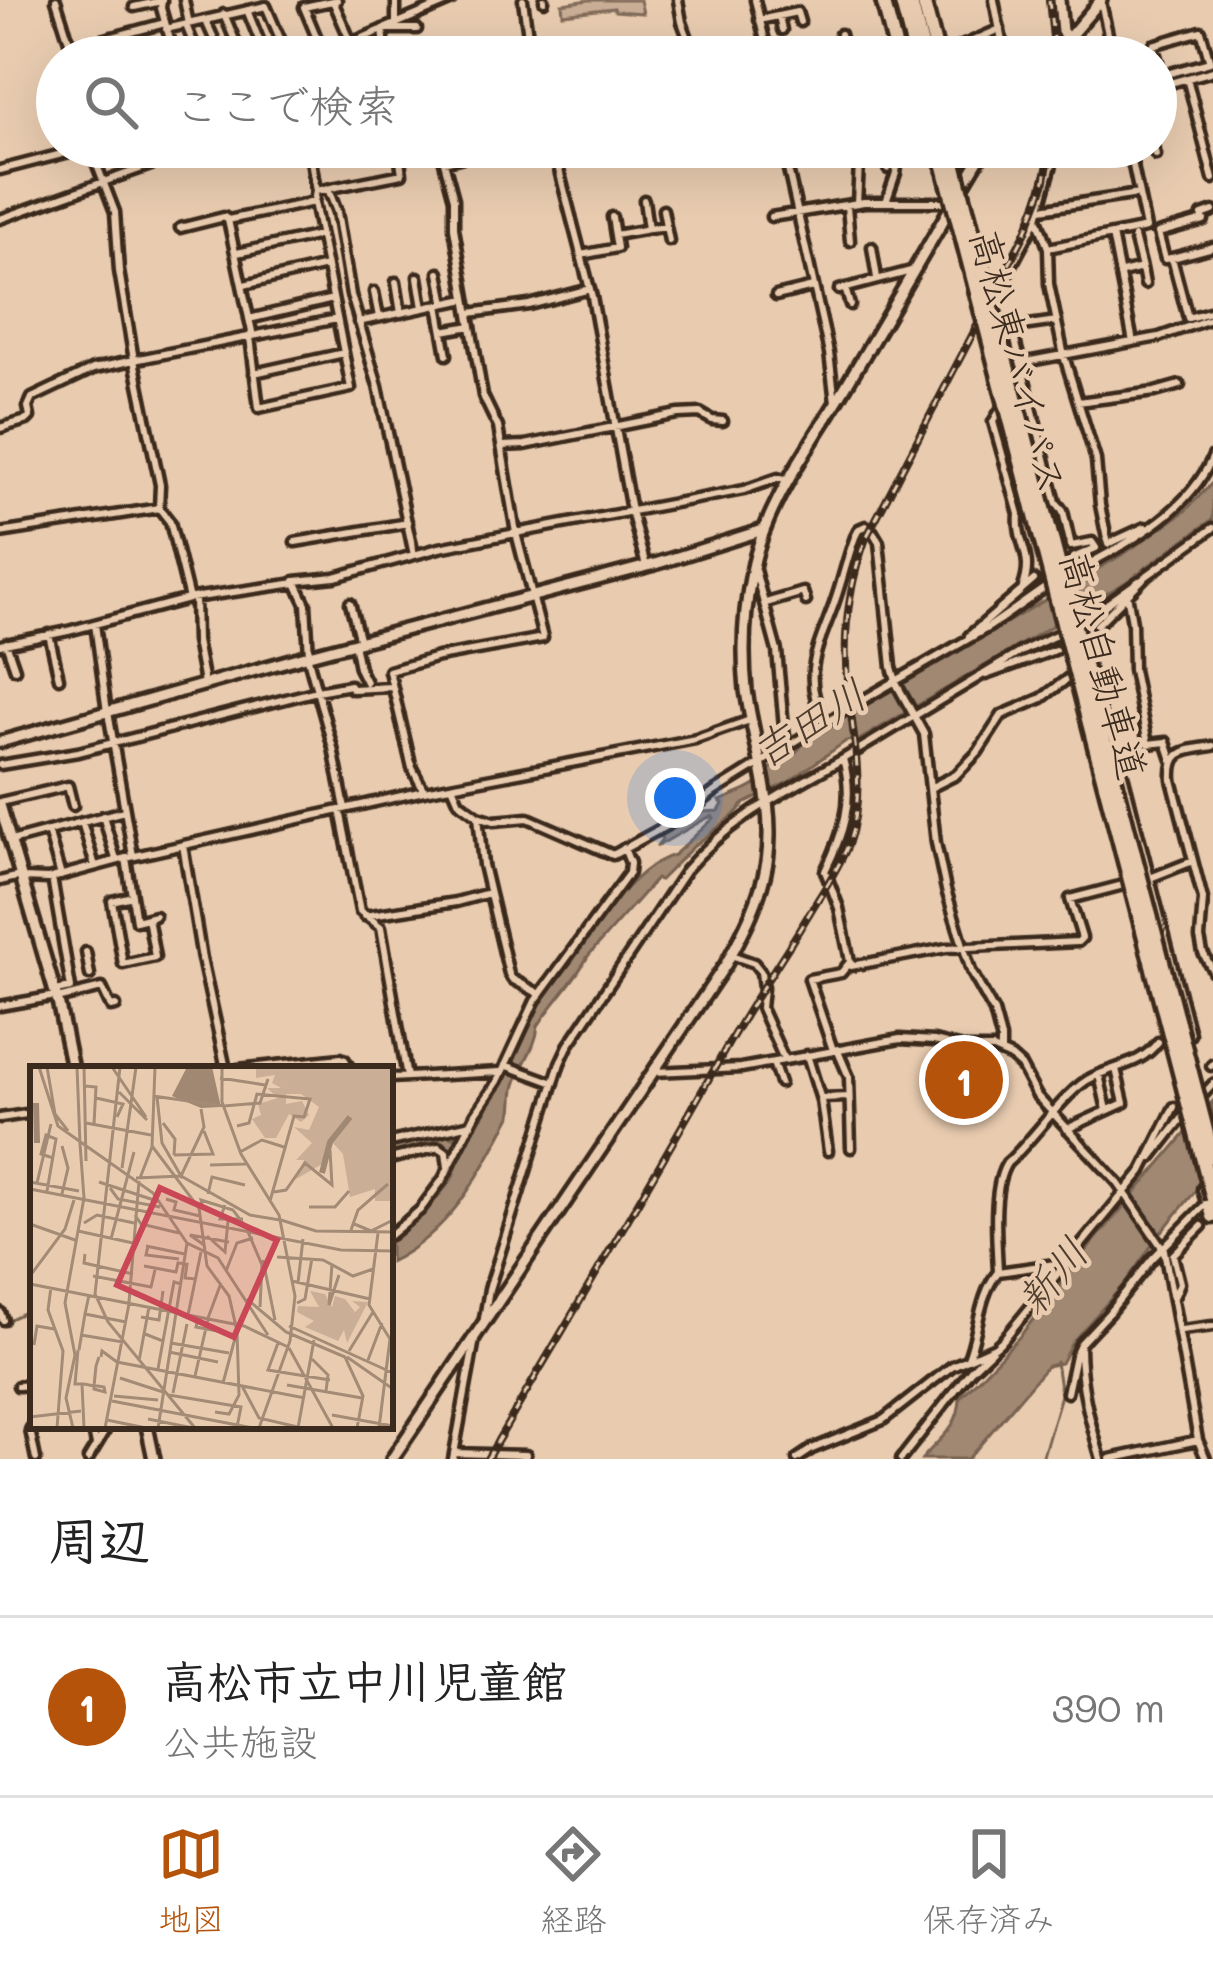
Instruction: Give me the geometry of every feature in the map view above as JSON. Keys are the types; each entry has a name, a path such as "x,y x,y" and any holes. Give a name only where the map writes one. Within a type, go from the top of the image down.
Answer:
{"highway":[{"path":"883,0 892,36"},
{"path":"909,0 924,36"},
{"path":"909,0 912,36"},
{"name":"高松東バイパス","path":"941,168 1024,513 1059,630 1209,1207"},
{"name":"高松自動車道","path":"941,168 1209,1207"},
{"name":"高松自動車道","path":"958,168 1213,1157"},
{"name":"高松東バイパス","path":"959,168 1052,503 1067,580 1207,1094 1213,1134"}],"street":[{"path":"56,0 68,36"},
{"path":"134,7 162,0 169,36"},
{"path":"184,0 192,36"},
{"path":"314,36 304,7 335,0 348,36"},
{"path":"396,0 396,24"},
{"path":"367,36 452,0"},
{"path":"523,0 528,36"},
{"path":"678,0 687,36"},
{"path":"755,0 763,36"},
{"path":"994,0 1001,36"},
{"path":"1059,0 1063,36"},
{"path":"1075,36 1101,0"},
{"path":"1101,0 1109,36"},
{"path":"116,36 266,7 279,36"},
{"path":"247,10 258,36"},
{"path":"759,20 797,12 800,22"},
{"path":"224,14 233,36"},
{"path":"779,16 782,31"},
{"path":"206,21 213,36"},
{"path":"383,29 417,29"},
{"path":"383,29 384,36"},
{"path":"983,36 1000,29"},
{"path":"1177,38 1201,31 1212,64"},
{"path":"1177,72 1212,64"},
{"path":"1177,81 1212,64"},
{"path":"1187,78 1213,179"},
{"path":"0,170 36,161"},
{"path":"97,168 115,212 119,271 160,485 160,508 170,521 192,598 204,685"},
{"path":"0,219 142,168"},
{"path":"228,220 252,332 259,408 351,388 314,202 312,168"},
{"path":"316,191 401,174 400,168"},
{"path":"424,790 412,768 389,671 543,638 516,533 502,446 483,397 446,168"},
{"path":"558,168 590,289 631,511 646,566"},
{"path":"788,168 829,353 835,404"},
{"path":"857,203 859,168"},
{"path":"886,202 897,168"},
{"path":"392,1459 731,955 761,890 768,860 767,801 746,689 744,626 763,530 974,168"},
{"path":"994,299 1039,214 1051,168"},
{"path":"1048,248 1146,228 1133,168"},
{"path":"328,189 338,212 358,322 378,386 414,555"},
{"path":"1039,214 1138,194"},
{"path":"644,200 648,230"},
{"path":"180,228 314,202"},
{"path":"771,217 857,203 949,206"},
{"path":"847,206 850,241"},
{"path":"663,210 669,241"},
{"path":"1213,211 1202,214 1204,220 1158,233 1165,259 1213,247"},
{"path":"1039,214 1064,356 1096,460 1108,544"},
{"path":"581,255 617,248 612,217"},
{"path":"615,236 666,226"},
{"path":"237,253 320,235"},
{"path":"1112,235 1133,342"},
{"path":"1135,237 1145,284"},
{"path":"872,247 877,278"},
{"path":"1172,258 1188,318 1213,314"},
{"path":"244,285 326,266"},
{"path":"1122,272 1142,268"},
{"path":"850,304 842,289 915,270"},
{"path":"439,273 447,355"},
{"path":"418,277 423,308"},
{"path":"396,282 401,313"},
{"path":"776,296 813,287"},
{"path":"469,313 590,289"},
{"path":"374,292 379,317"},
{"path":"249,320 333,299"},
{"path":"358,322 466,299"},
{"path":"1021,363 1159,337 1213,314"},
{"path":"0,428 27,421 32,398 93,369 337,319"},
{"path":"1000,319 1012,328 1052,503 1063,511 1071,546 1092,542 1096,548"},
{"path":"1015,327 1057,321"},
{"path":"443,331 471,326"},
{"path":"254,373 344,353"},
{"path":"1078,402 1180,385"},
{"path":"502,446 678,414 700,413 723,421"},
{"path":"1023,587 1067,580 1175,510 1189,497 1213,456"},
{"path":"295,581 352,573 439,548 744,490 778,478 788,481"},
{"path":"0,532 160,508"},
{"path":"968,640 970,633 1023,587 1029,569 1018,524 1024,513"},
{"path":"296,542 407,523"},
{"path":"825,723 813,695 814,654 855,537 866,526 879,542 892,667 924,734 942,870 971,971 994,1012 1001,1051"},
{"path":"1073,558 1149,527"},
{"path":"1078,620 1213,528"},
{"path":"0,742 763,530"},
{"path":"752,568 758,573 780,669 786,748"},
{"path":"1097,625 1145,577"},
{"path":"15,669 3,644 192,598 296,583 306,604 308,655 333,748 360,911 381,927 407,1077"},
{"path":"452,786 455,797 482,819 528,818 613,855 968,640 1044,586"},
{"path":"766,603 803,592 806,601"},
{"path":"1127,594 1133,670 1148,744 1166,742 1172,761 1172,780 1203,898 1200,938 1213,971"},
{"path":"350,603 359,668 366,682"},
{"path":"95,624 125,811 136,921 152,917 155,957 123,964 112,901 132,896"},
{"path":"484,1321 489,1289 568,1046 686,870 737,820 1059,630"},
{"path":"49,634 59,678"},
{"path":"966,683 1055,650"},
{"path":"931,788 947,782 967,764 1002,715 1042,698 1071,676"},
{"path":"0,765 78,752 350,685 352,689 391,687"},
{"path":"0,881 62,876 424,790 696,740 752,720"},
{"path":"1172,761 1180,753 1213,746"},
{"path":"843,759 848,812 824,872 839,908 851,966 963,946 1078,942 1082,938 1070,899 1148,879 1192,861"},
{"path":"71,1066 56,995 0,803 68,786 73,806"},
{"path":"11,841 125,811"},
{"path":"103,816 116,860"},
{"path":"478,816 508,974 540,994"},
{"path":"82,822 95,866"},
{"path":"48,831 62,876"},
{"path":"183,845 225,1066"},
{"path":"393,1232 420,1210 448,1170 540,994 629,873 623,847"},
{"path":"52,878 71,988 56,995"},
{"path":"364,916 489,893"},
{"path":"86,952 90,975"},
{"path":"731,955 759,967 761,1008 784,1060"},
{"path":"850,962 841,973 809,980 849,1076 851,1148"},
{"path":"0,1006 102,988 111,1006 116,1006"},
{"path":"652,1072 741,1067 899,1039 1001,1051 1022,1066 1036,1096 1111,1173 1162,1248 1198,1440 1206,1459"},
{"path":"968,1358 986,1291 998,1273 1001,1172 1080,1085 1148,1055 1158,1042"},
{"path":"806,1055 820,1098 828,1151"},
{"path":"266,1066 341,1058 348,1066"},
{"path":"773,1062 780,1083"},
{"path":"393,1078 503,1068 554,1083"},
{"path":"1067,1129 1124,1103 1116,1069"},
{"path":"1099,1075 1107,1110"},
{"path":"901,1459 970,1370 1023,1317 1125,1193 1182,1114 1207,1094"},
{"path":"820,1098 849,1097"},
{"path":"0,1118 30,1113"},
{"path":"1142,1171 1182,1114"},
{"path":"393,1141 470,1127"},
{"path":"393,1158 439,1147 446,1152 448,1170"},
{"path":"1067,1394 1080,1345 1162,1248 1209,1207"},
{"path":"1174,1298 1180,1283 1173,1255 1209,1207"},
{"path":"998,1273 1055,1264 1076,1252"},
{"path":"1179,1330 1213,1326"},
{"path":"475,1335 454,1456 526,1455"},
{"path":"1080,1345 1083,1394 1106,1459 1198,1440"},
{"path":"797,1459 883,1420 952,1366 994,1347"},
{"path":"17,1386 30,1385"},
{"path":"30,1429 36,1459"},
{"path":"93,1429 97,1445"},
{"path":"88,1459 106,1429"},
{"path":"148,1431 154,1459"}],"shaded area":[{"path":"640,0 643,13 614,8 563,14 562,4"},
{"path":"1213,482 1213,519 1126,582 744,804 656,879 588,956 538,1026 515,1085 511,1116 462,1199 431,1234 393,1260 393,1237 444,1190 461,1154 440,1142 393,1153 393,1146 445,1134 467,1142 509,1071 529,1021 594,926 634,880 674,855 714,818 656,847 660,835 700,809 719,811 720,801 755,785 805,741 1125,553 1185,511"},
{"path":"1213,1101 1213,1170 1072,1342 1061,1363 1047,1366 968,1459 922,1459 952,1426 960,1398 1020,1336"}],"waterway":[{"path":"0,1324 30,1309"},
{"path":"1042,1459 1061,1395 1056,1362"}],"railway":[{"path":"1049,0 1053,36"},
{"path":"487,1459 848,845 857,787 846,633 860,557 1025,234 1047,168"}],"place":[{"name":"高松市立中川児童館","path":"964,1080"}],"water label":[{"name":"吉田川","path":"808,722"},
{"name":"新川","path":"1051,1275"}]}
